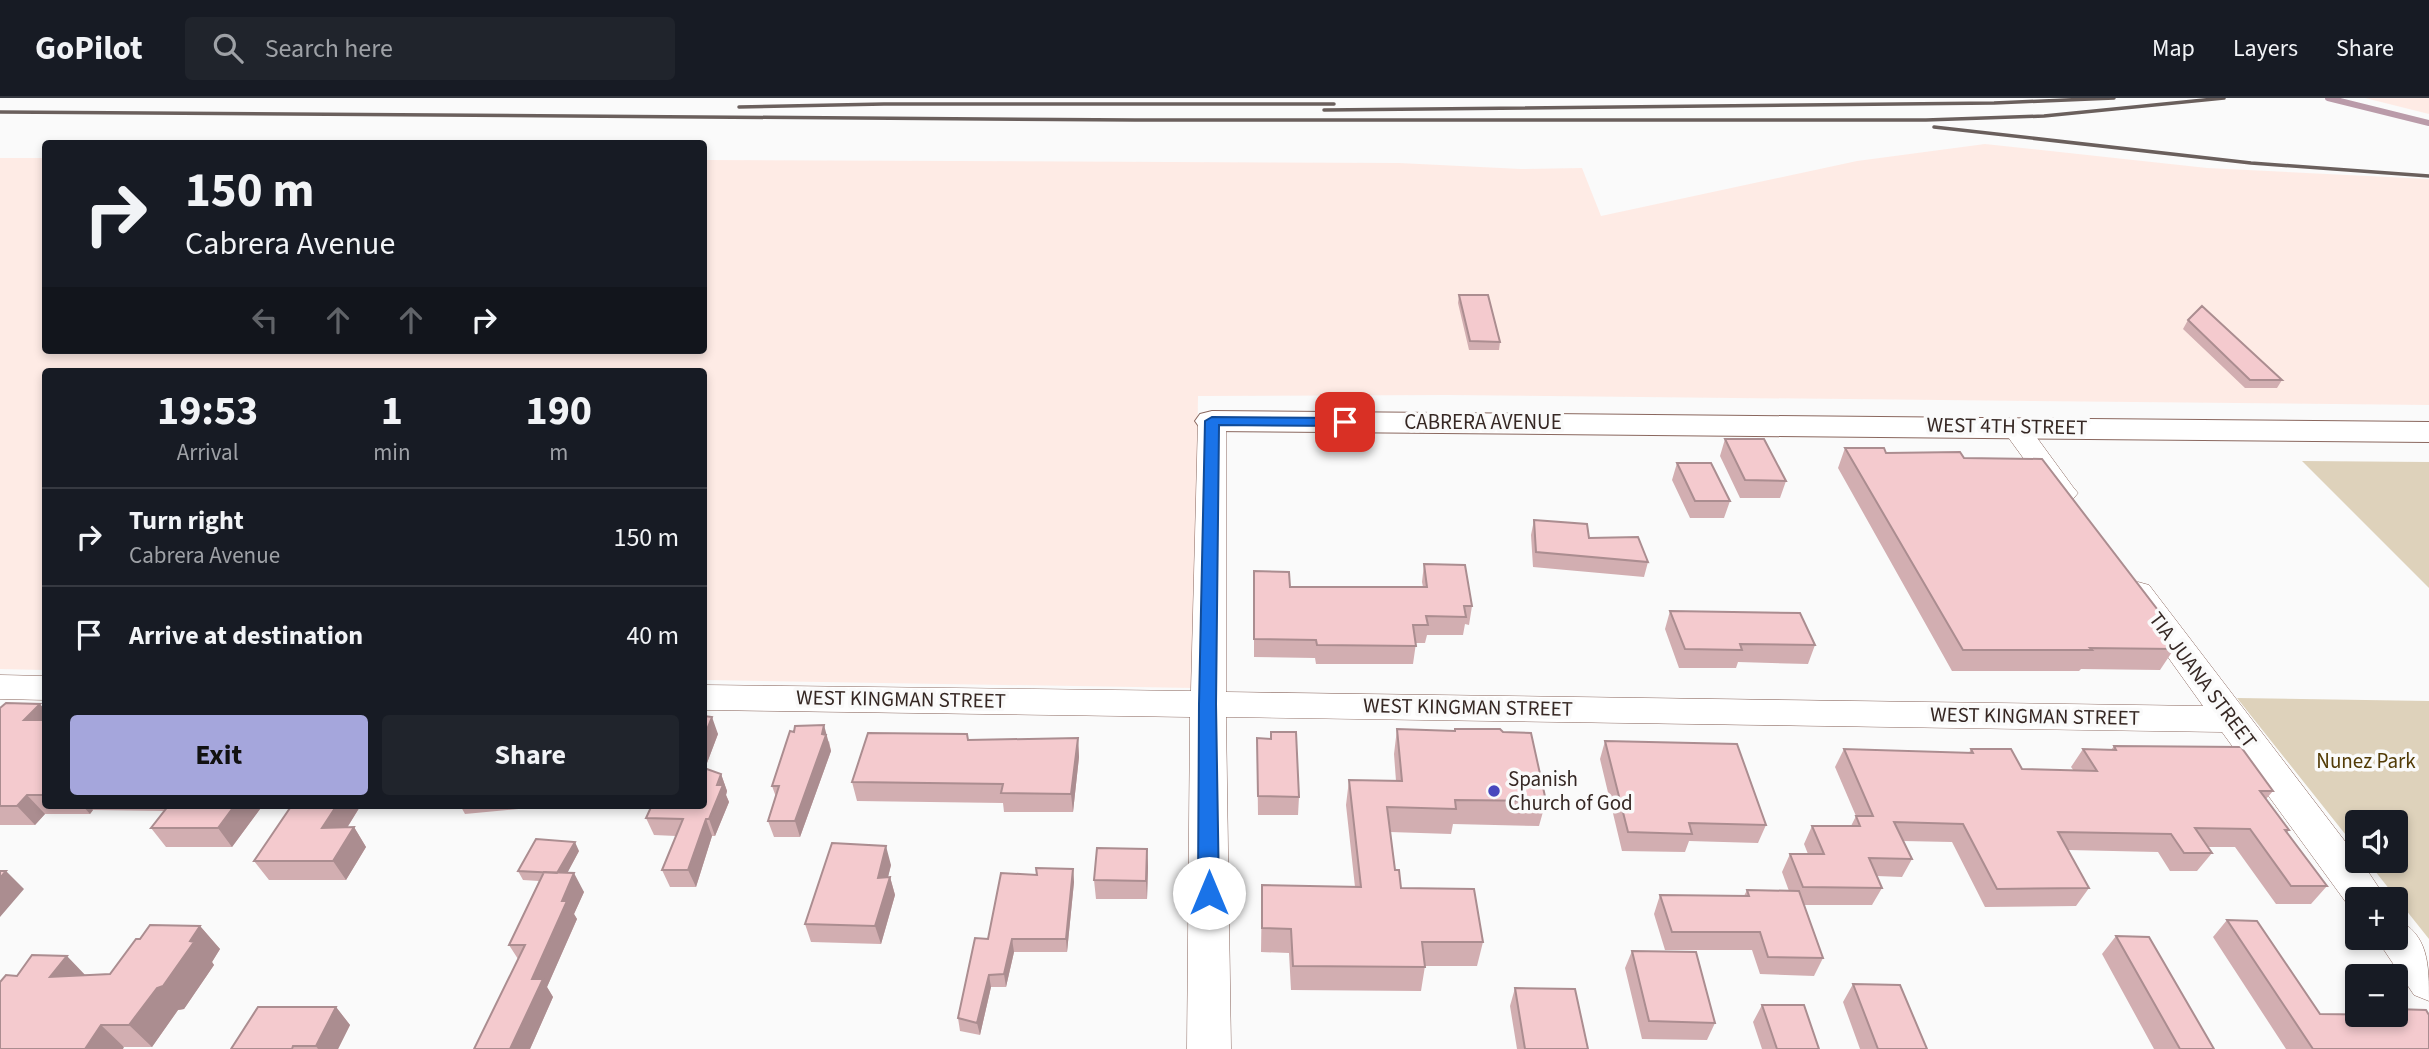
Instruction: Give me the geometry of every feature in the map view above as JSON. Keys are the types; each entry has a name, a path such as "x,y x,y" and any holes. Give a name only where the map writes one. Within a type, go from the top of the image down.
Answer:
{"street":[{"name":"CABRERA AVENUE","path":"1209,1049 1208,704 1212,421 1585,423"},
{"name":"WEST 4TH STREET","path":"1585,423 2429,432"},
{"path":"2014,426 2078,513"},
{"name":"TIA JUANA STREET","path":"2119,567 2357,887"},
{"path":"0,687 42,688"},
{"name":"WEST KINGMAN STREET","path":"707,697 2232,719"},
{"path":"2406,950 2429,982"}],"shaded area":[{"path":"2365,98 2429,98 2429,114"},
{"path":"1985,144 2207,168 2429,179 2429,405 1447,395 1198,396 1194,688 707,680 707,368 42,368 42,670 0,669 0,158 42,158 42,354 707,354 707,160 1399,163 1521,169 1582,168 1601,216 1857,161"}],"green space":[{"path":"2302,461 2429,462 2429,588"},
{"name":"Nunez Park","path":"2237,698 2429,701 2429,939 2408,913 2408,887 2388,887 2377,873 2408,873 2408,810 2345,810 2345,834"}],"building":[{"path":"1459,295 1488,295 1500,342 1470,341"},
{"path":"2202,306 2282,380 2250,380 2188,320"},
{"path":"1725,439 1764,439 1786,481 1745,480"},
{"path":"1845,448 1884,448 1886,453 1960,452 1964,458 2042,459 2167,622 2154,622 2174,649 1963,650"},
{"path":"1677,463 1711,463 1730,501 1695,501"},
{"path":"1534,520 1587,524 1589,538 1638,537 1648,562 1536,552"},
{"path":"1424,564 1465,565 1472,606 1464,606 1466,617 1426,616 1428,625 1413,625 1416,646 1317,645 1316,640 1254,639 1254,571 1289,572 1290,587 1427,587"},
{"path":"1670,611 1800,613 1815,645 1740,644 1742,650 1685,649"},
{"path":"6,703 40,704 24,720 42,720 42,795 27,795 17,806 0,806 0,708"},
{"path":"707,716 712,717 707,730"},
{"path":"824,725 822,734 826,735 795,821 768,821 779,786 772,786 790,731 794,732 795,726"},
{"path":"1397,729 1500,729 1503,732 1531,733 1546,801 1455,800 1456,809 1387,807 1395,870 1399,870 1401,888 1474,889 1483,942 1422,942 1425,967 1293,966 1291,929 1262,928 1262,885 1361,887 1349,780 1402,781"},
{"path":"1271,732 1296,732 1299,797 1258,796 1257,738 1271,739"},
{"path":"868,733 967,734 968,740 1078,738 1071,794 1001,793 1003,784 852,782"},
{"path":"1605,741 1737,744 1766,825 1689,823 1692,834 1628,832"},
{"path":"2114,746 2241,747 2273,791 2260,791 2327,886 2291,886 2250,829 2195,828 2212,853 2184,853 2171,834 2058,832 2089,888 1997,889 1963,824 1894,822 1912,859 1869,858 1882,888 1803,887 1790,854 1824,854 1812,826 1860,826 1856,816 1873,816 1844,749 1973,753 1971,749 2011,749 2022,769 2097,771 2083,749 2116,750"},
{"path":"707,769 721,774 717,785 723,785 709,819 706,819 688,870 662,870 683,819 646,818 650,809 707,809"},
{"path":"166,809 232,809 218,828 151,828"},
{"path":"289,809 334,809 322,828 354,827 333,861 254,861"},
{"path":"536,839 575,842 557,873 518,871"},
{"path":"832,843 886,846 878,878 890,877 875,926 805,924"},
{"path":"1097,848 1147,849 1146,881 1094,880"},
{"path":"1036,868 1073,869 1066,939 1012,939 1004,974 989,975 977,1023 958,1018 975,938 988,939 1001,873 1037,875"},
{"path":"544,872 574,873 562,901 567,901 532,979 543,979 510,1049 474,1049 525,945 509,945"},
{"path":"1747,890 1799,891 1823,958 1768,957 1760,932 1672,932 1660,895 1749,896"},
{"path":"2227,920 2257,921 2320,1014 2345,1014 2345,1027 2408,1027 2408,1009 2426,1010 2429,1015 2429,1049 2313,1049"},
{"path":"150,925 200,926 190,941 194,942 163,986 157,988 129,1025 101,1025 85,1049 0,1049 0,982 6,975 17,976 32,955 67,956 50,977 110,974"},
{"path":"2116,936 2149,937 2214,1049 2180,1049"},
{"path":"1632,951 1696,952 1715,1023 1649,1021"},
{"path":"1853,984 1900,985 1927,1049 1878,1049"},
{"path":"1515,988 1575,989 1588,1049 1525,1049"},
{"path":"1762,1005 1804,1005 1819,1049 1777,1049"},
{"path":"258,1007 336,1007 316,1046 293,1046 292,1049 231,1049"}],"waterway":[{"path":"2328,98 2429,123"}],"railway":[{"path":"1324,110 1994,103 2114,98"},
{"path":"0,112 1135,120 1926,120 2044,116 2224,98"},
{"path":"739,107 884,104 1334,104"},
{"path":"1934,127 2251,163 2429,176"}],"place":[{"name":"Spanish Church of God","path":"1494,791"}],"route":[{"path":"1209,893 1208,704 1212,421 1345,422"}]}
